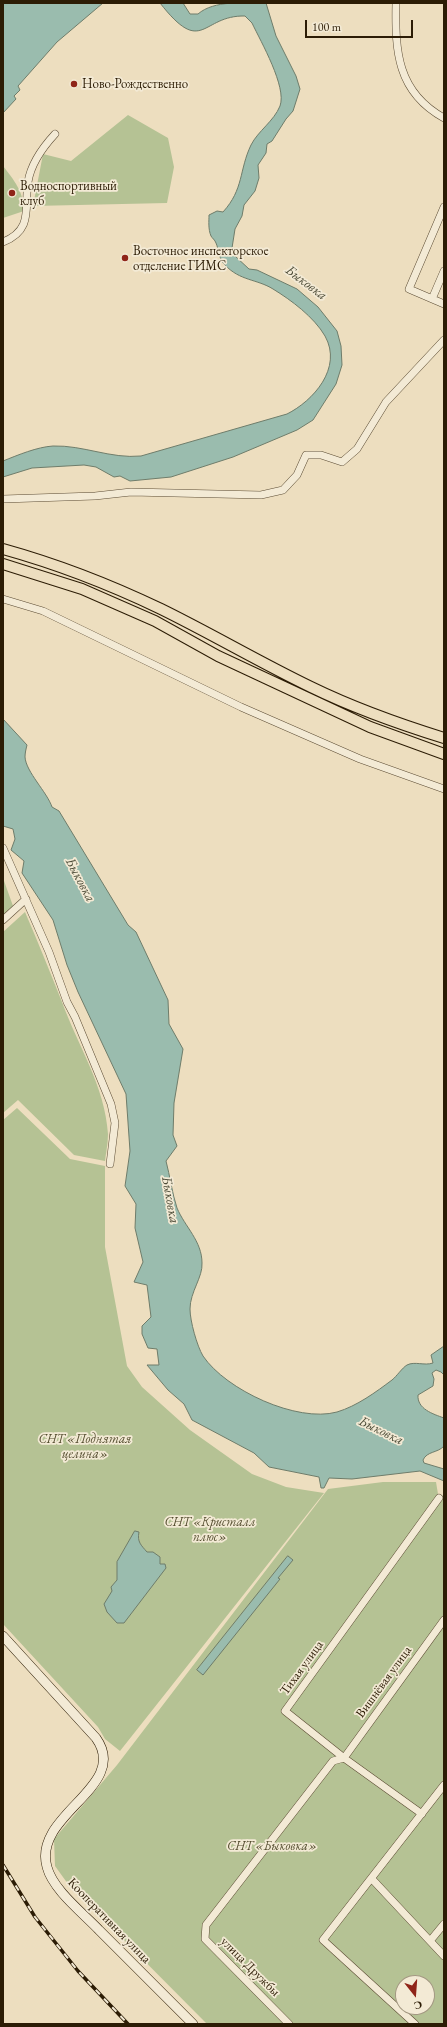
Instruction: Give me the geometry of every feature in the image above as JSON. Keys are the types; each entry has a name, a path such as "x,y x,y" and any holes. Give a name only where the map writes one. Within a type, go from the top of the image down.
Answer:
{"main road":[{"path":"3,550 88,577 161,609 313,688 373,714 444,738"},
{"path":"3,564 89,592 155,621 226,660 362,724 444,754"},
{"name":"Кооперативная улица","path":"3,1636 96,1738 105,1754 104,1766 91,1787 54,1830 47,1841 44,1853 47,1868 52,1878 78,1909 193,2024"}],"street":[{"path":"396,3 396,35 400,67 413,92 433,112 444,118"},
{"path":"3,242 11,239 22,229 28,211 28,181 36,159 55,134"},
{"path":"444,207 409,289 444,304"},
{"path":"432,299 444,271"},
{"path":"3,499 95,496 131,492 261,495 283,490 296,475 306,455 321,455 342,462 357,449 386,402 444,340"},
{"path":"3,599 43,611 241,707 360,760 444,789"},
{"path":"3,848 50,952 67,1002 75,1017 111,1104 115,1123 110,1164"},
{"path":"3,920 26,899"},
{"name":"Тихая улица","path":"422,1814 344,1758 285,1711 439,1498"},
{"name":"Вишнёвая улица","path":"344,1758 444,1620"},
{"name":"улица Дружбы","path":"289,2024 205,1939 206,1925 333,1761 344,1758"},
{"path":"415,2024 323,1940 444,1785"},
{"path":"372,1879 444,1956"},
{"path":"430,1942 444,1924"}],"green space":[{"path":"128,115 168,138 174,167 167,203 33,206 43,154 71,161"},
{"name":"Водноспортивный клуб","path":"3,166 20,192 24,204 24,211 3,218"},
{"path":"3,878 13,906 3,915"},
{"path":"25,912 68,1018 90,1066 102,1099 108,1134 105,1161 74,1155 18,1100 3,1113 3,932"},
{"name":"СНТ «Поднятая целина»","path":"17,1108 70,1159 105,1166 105,1247 127,1366 142,1387 190,1430 252,1474 286,1487 324,1493 120,1751 105,1739 98,1727 3,1624 3,1120"},
{"name":"СНТ «Быковка»","path":"383,1482 436,1482 438,1494 444,1496 444,2024 207,2024 68,1884 55,1866 54,1839 117,1765 328,1489"}],"water":[{"path":"3,3 103,3 57,42 18,86 20,90 14,96 16,99 3,113"},
{"path":"160,3 183,3 190,14 198,14 212,6 221,4 266,3 276,36 296,76 300,89 293,111 272,141 267,144 266,153 258,165 259,178 255,191 244,205 242,216 235,229 232,248 235,256 249,269 257,270 297,289 318,307 337,331 341,346 342,365 336,384 313,420 297,430 233,457 171,477 130,481 120,476 114,477 96,467 84,465 32,468 3,477 3,461 41,448 64,446 119,456 141,456 287,414 306,401 315,392 328,371 330,348 325,336 315,322 287,298 273,289 243,277 231,270 221,260 216,243 209,231 209,215 217,211 223,212 230,204 238,187 251,145 280,106 280,88 277,76 267,53 252,23 245,16 230,17 202,30 194,31 185,28 174,19"},
{"name":"Быковка","path":"3,719 27,745 25,757 29,769 52,807 59,811 128,925 136,932 168,1000 169,1024 183,1049 174,1103 173,1135 177,1146 166,1161 177,1208 196,1241 201,1255 201,1274 192,1297 190,1309 194,1333 203,1356 214,1369 228,1381 245,1392 283,1408 302,1413 321,1414 337,1412 359,1402 392,1380 407,1365 413,1363 433,1363 431,1355 444,1346 444,1375 436,1370 432,1373 434,1379 433,1386 418,1395 418,1400 426,1410 444,1418 444,1446 427,1455 423,1460 424,1463 444,1469 444,1481 420,1471 352,1479 329,1478 324,1488 321,1488 319,1477 269,1467 254,1453 192,1420 184,1404 168,1390 147,1365 159,1365 157,1349 148,1348 142,1334 142,1326 151,1317 147,1285 134,1282 143,1262 135,1228 136,1204 125,1186 130,1151 126,1094 78,992 67,965 53,920 22,873 24,861 11,850 15,839 13,829 3,826"},
{"path":"135,1531 139,1532 139,1541 147,1552 153,1552 160,1557 160,1564 165,1564 166,1568 124,1623 117,1623 107,1612 104,1604 112,1591 111,1587 117,1580 117,1562"},
{"path":"288,1556 293,1560 278,1578 280,1579 203,1675 197,1670"}],"railway":[{"path":"3,1865 35,1917 78,1971 128,2024"}],"place":[{"name":"Ново-Рождественно","path":"74,84"},
{"name":"Водноспортивный клуб","path":"12,193"},
{"name":"Восточное инспекторское отделение ГИМС","path":"125,258"}],"park label":[{"name":"СНТ «Кристалл плюс»","path":"210,1530"}]}
